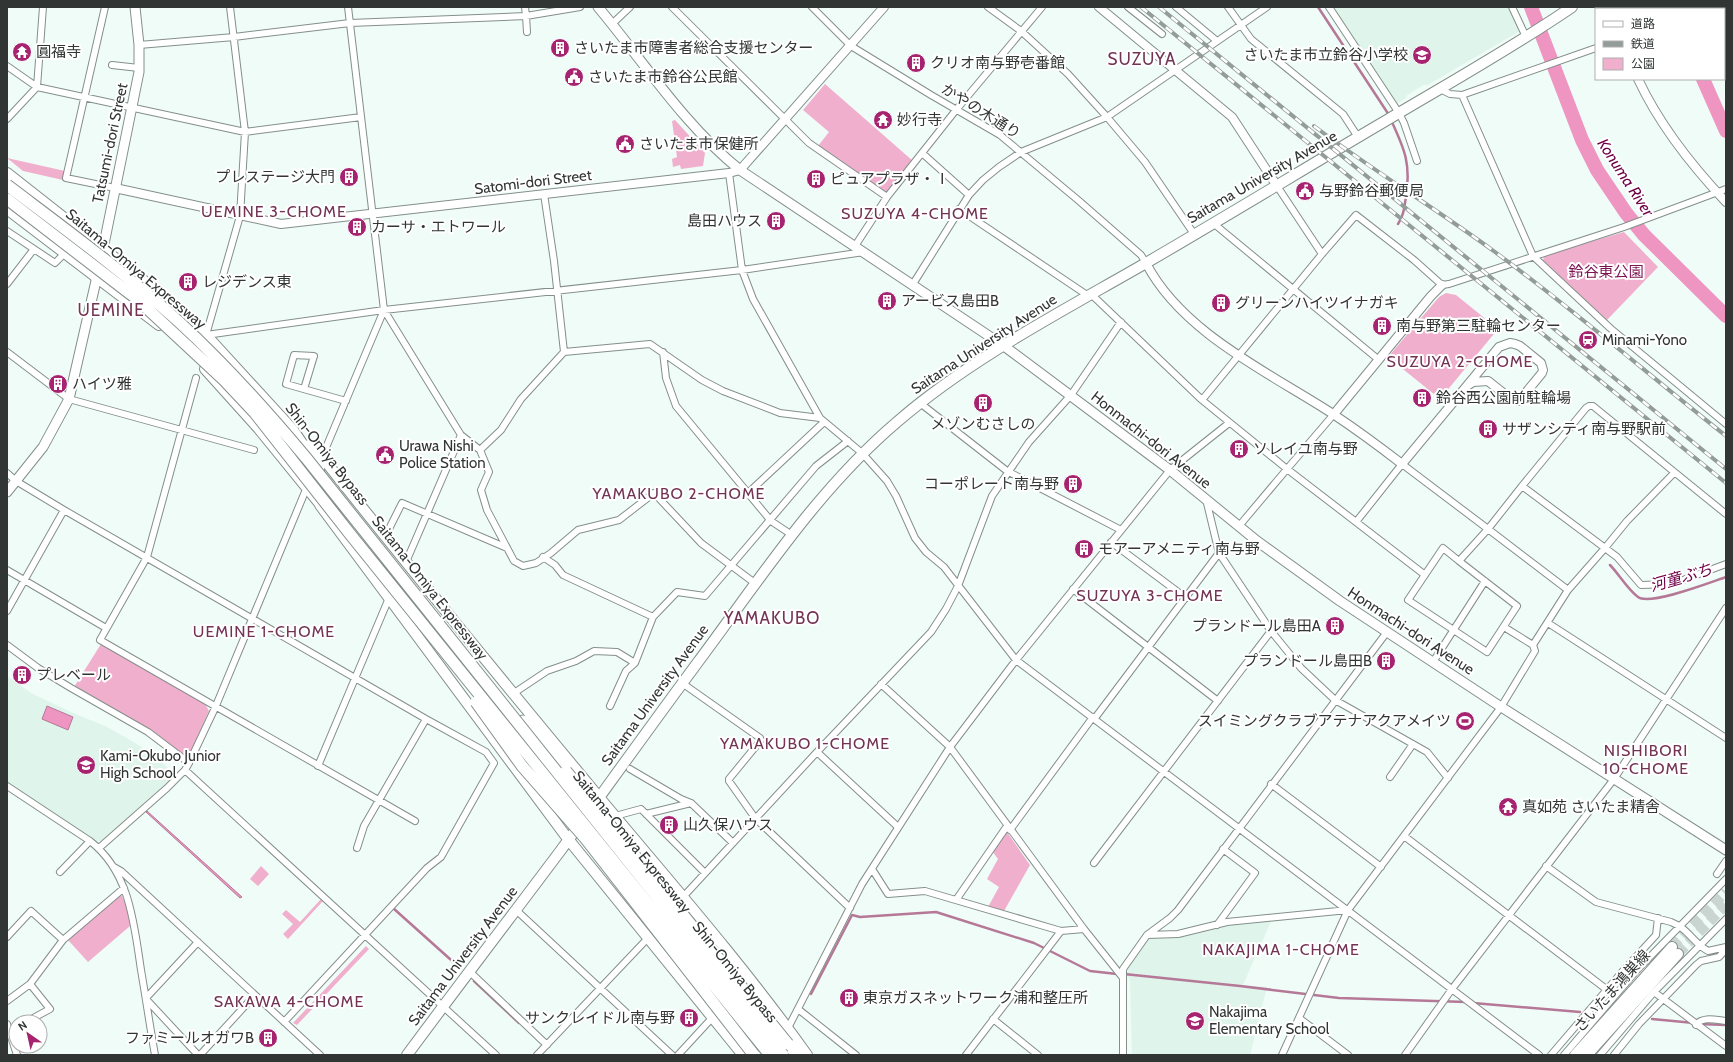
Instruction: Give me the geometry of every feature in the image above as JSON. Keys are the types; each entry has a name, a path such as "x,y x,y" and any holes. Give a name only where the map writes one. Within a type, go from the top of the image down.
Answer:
{"highway":[{"name":"Saitama-Omiya Expressway","path":"7,185 105,260 179,322 261,405 307,459 783,1055"},
{"name":"Saitama-Omiya Expressway","path":"7,198 137,299 224,380 255,413 350,534 769,1055"},
{"path":"350,534 381,581 478,705 522,766 586,839 754,1055"},
{"path":"495,695 514,711 593,802 797,1055"}],"main road":[{"name":"Tatsumi-dori Street","path":"7,492 43,447 69,399 97,277 139,68 139,46 135,7"},
{"name":"Honmachi-dori Avenue","path":"598,7 700,132 740,170 1004,346 1170,470 1301,574 1501,707 1726,850"},
{"name":"Saitama University Avenue","path":"408,1055 792,535 828,490 862,453 920,403 1004,346 1089,294 1277,186 1440,89 1528,36 1572,7"},
{"name":"Shin-Omiya Bypass","path":"7,173 171,302 206,335 293,430 321,470 456,649 573,801 450,653 313,496 223,388 171,335 7,209"},
{"path":"293,430 322,457 385,537 514,694 683,896 788,1028 807,1055"},
{"path":"313,496 568,839 743,1055"},
{"name":"Shin-Omiya Bypass","path":"769,1055 601,836 783,1055"},
{"name":"さいたま鴻巣線","path":"1575,1055 1675,951 1587,1055"}],"street":[{"path":"7,119 37,87 44,7"},
{"path":"105,7 66,178 115,188"},
{"path":"230,7 245,132 240,216 206,335 384,310 742,270 865,252"},
{"path":"348,7 384,310 461,435 480,450 489,472 481,490 487,510 514,561 523,566 536,563 551,553 578,530 619,520 654,493 701,543 756,584"},
{"path":"525,7 528,32"},
{"path":"139,46 234,37 350,23 526,16 580,7"},
{"path":"612,24 630,7"},
{"path":"672,7 809,142 887,197"},
{"name":"かやの木通り","path":"812,7 851,46 1000,135 1142,255 1146,262"},
{"path":"740,170 884,7"},
{"path":"988,7 1022,31 1068,74 1107,117 1144,162 1194,234"},
{"path":"855,246 887,197 956,110 1042,7"},
{"path":"1099,7 1232,117 1322,254"},
{"path":"1128,7 1162,34"},
{"path":"1176,7 1217,41"},
{"path":"1228,7 1251,39 1343,114 1358,137"},
{"path":"913,284 959,209 969,195 988,176 1021,152 1107,117 1266,7"},
{"path":"1329,7 1394,116 1404,123 1417,161"},
{"path":"1512,7 1528,36"},
{"path":"1440,89 1450,94 1462,95 1595,48"},
{"path":"112,64 139,68"},
{"path":"7,66 37,87 85,96 245,132 361,117"},
{"path":"1639,80 1655,110 1682,151 1726,202"},
{"path":"1462,95 1534,256 1610,328 1726,424"},
{"path":"922,153 969,195"},
{"name":"Satomi-dori Street","path":"115,188 280,224 729,173 740,170"},
{"path":"729,173 742,270 753,299 822,420 862,453 887,481 896,496 915,538 926,552 944,567 1016,660 1539,1055"},
{"path":"1239,526 1431,296 1442,285 1624,227 1726,189"},
{"path":"544,194 554,261 564,352"},
{"path":"959,209 1089,294 1121,322 1202,400 1229,423 1287,470 1425,575"},
{"path":"1202,400 1356,215 1414,260 1442,285"},
{"path":"1213,223 1379,360"},
{"path":"7,231 56,263 65,253"},
{"path":"7,284 34,249"},
{"path":"1146,262 1152,275 1161,287 1181,309 1216,339 1334,414 1568,590"},
{"path":"321,470 322,457 384,310"},
{"path":"683,896 931,632 946,609 958,586 992,496 1007,471 1028,442 1071,395 1121,322"},
{"path":"1356,522 1402,464 1484,365 1500,347 1510,343 1520,346 1543,367 1542,373 1519,401 1512,400 1488,381 1484,376 1484,365"},
{"path":"480,450 501,430 521,399 564,352 650,344 696,376 723,391 780,413 822,420"},
{"path":"7,352 69,399 254,450"},
{"path":"662,352 666,378 676,406 771,521 792,535"},
{"path":"304,389 314,356 294,355 286,384 304,389 346,400"},
{"path":"196,378 147,557 100,640 215,708 252,726 378,801 415,821"},
{"path":"1467,386 1478,381 1488,381"},
{"path":"920,403 1007,471 1121,530"},
{"path":"1459,561 1488,529 1589,406 1593,406 1726,514"},
{"path":"748,493 822,420"},
{"path":"788,1028 850,908 872,869 950,747 1016,660 1170,470 1229,423"},
{"path":"406,562 461,435"},
{"path":"610,706 626,671 634,663 653,617 676,592 705,596 771,521 816,466 848,441"},
{"path":"7,473 16,481 64,510 426,719 486,752 494,763 442,857 427,868 284,1022"},
{"path":"1533,645 1568,590 1627,521 1674,473"},
{"path":"1522,486 1617,557 1641,585 1672,584 1726,564"},
{"path":"99,848 185,770 215,708 307,487"},
{"path":"1206,499 1219,553 1272,631 1301,668 1335,700 1427,752 1448,778"},
{"path":"385,537 402,503 507,548"},
{"path":"7,611 64,510"},
{"path":"1111,542 1186,598"},
{"path":"1443,548 1516,606 1488,652 1408,600 1425,575 1443,548"},
{"path":"956,900 1009,828 1149,647 1219,553"},
{"path":"544,557 555,565 563,575 653,617"},
{"path":"7,570 106,628"},
{"path":"1432,662 1485,581"},
{"path":"1073,589 1218,701"},
{"path":"318,766 357,678 389,598"},
{"path":"1405,1055 1452,989 1614,779 1725,612"},
{"path":"1548,622 1726,738"},
{"path":"1282,1055 1348,910 1501,707 1535,651 1533,645 1504,627"},
{"path":"1094,863 1272,631"},
{"path":"1123,1055 1123,969 1147,935 1170,918 1178,910 1238,828 1387,632"},
{"path":"7,645 38,668 148,732 189,763"},
{"path":"514,694 547,671 576,661 594,650 617,652 634,663"},
{"path":"682,683 760,738 761,740 729,779 755,818 850,908"},
{"path":"881,684 950,747 1084,929 1123,978"},
{"path":"357,848 364,826 426,719"},
{"path":"1390,777 1413,744"},
{"path":"817,752 898,827"},
{"path":"630,769 691,804 733,843"},
{"path":"185,770 496,1055"},
{"path":"1272,784 1380,867"},
{"path":"7,786 90,841 99,848 114,867 131,908 155,1055"},
{"path":"646,814 691,804"},
{"path":"615,816 641,809 705,873"},
{"path":"1404,836 1510,915 1614,996"},
{"path":"60,872 90,841"},
{"path":"1217,925 1255,873 1223,849"},
{"path":"1717,874 1726,861"},
{"path":"1546,866 1596,902 1658,918 1681,926 1708,951 1726,948"},
{"path":"114,867 121,871 320,1055"},
{"path":"872,869 888,894 925,891 1061,931 1084,929"},
{"path":"1564,1055 1614,996 1726,879"},
{"path":"7,1001 30,984 63,940 124,888"},
{"path":"516,910 672,1055"},
{"path":"1147,935 1178,934 1227,922 1348,910"},
{"path":"7,937 31,911 63,940"},
{"path":"1551,1055 1606,990 1656,935 1658,918"},
{"path":"1600,1055 1654,992 1726,918"},
{"path":"966,1055 1061,931"},
{"path":"537,1055 648,938"},
{"path":"146,998 198,942"},
{"path":"1614,1055 1698,963 1704,960 1719,958 1726,948"},
{"path":"470,972 547,1045"},
{"path":"30,984 50,1008 40,1014"},
{"path":"1654,992 1696,1025 1726,1046"},
{"path":"146,998 199,1055 256,995"},
{"path":"798,1009 856,1055"},
{"path":"678,1055 712,1018"},
{"path":"1299,1018 1348,1055"},
{"path":"993,1019 1038,1055"},
{"path":"1696,1025 1703,1019 1726,1021"}],"shaded area":[{"name":"さいたま市立鈴谷小学校","path":"1332,7 1508,7 1520,31 1426,86 1425,84 1406,96 1407,97 1397,104"},
{"name":"Kami-Okubo Junior High School","path":"7,676 31,693 105,726 132,741 155,756 175,775 101,841 96,841 7,782"},
{"path":"47,706 73,717 68,730 42,719"},
{"path":"147,811 242,897 240,898 146,812"},
{"name":"Nakajima Elementary School","path":"1272,919 1243,985 1267,987 1250,1055 1132,1055 1130,981 1126,971 1150,936"}],"green space":[{"path":"825,84 913,161 885,194 818,146 829,132 803,110"},
{"path":"675,120 705,153 703,166 681,169 680,165 673,167 672,159 677,157 672,121"},
{"path":"7,158 65,171 63,180 23,171"},
{"name":"鈴谷東公園","path":"1624,232 1658,267 1607,320 1543,261 1544,255"},
{"path":"1446,293 1456,295 1498,329 1440,399 1388,357 1439,297"},
{"path":"101,644 204,702 209,711 189,755 184,756 74,687"},
{"path":"1007,832 1030,865 1004,911 988,907 999,887 987,879 998,859 992,851 1004,833"},
{"path":"261,866 269,874 258,886 250,879"},
{"path":"120,895 122,896 128,909 130,926 88,962 68,940"},
{"path":"321,899 323,901 288,939 283,934 293,924 282,914 286,910 300,922"},
{"path":"366,946 369,949 297,1025 293,1023"}],"waterway":[{"path":"1318,7 1389,115"},
{"name":"Konuma River","path":"1531,7 1582,140 1597,170 1626,213 1644,235 1726,316"},
{"path":"1703,80 1726,131"},
{"path":"1391,120 1406,157 1408,175 1403,214 1398,224"},
{"name":"河童ぶち","path":"1610,565 1638,597 1645,599 1667,596 1726,577"},
{"path":"393,908 460,968"},
{"path":"811,994 852,915 860,917 936,912 1034,943 1090,971 1117,974"},
{"path":"1124,974 1339,998 1466,1002"},
{"path":"474,981 519,1023"},
{"path":"1473,1003 1580,1012"},
{"path":"1652,1019 1694,1023"},
{"path":"1699,1024 1726,1025"}],"tunnel":[{"path":"1672,947 1726,892"},
{"path":"1678,954 1726,905"}],"railway":[{"path":"1141,7 1726,483"},
{"path":"1159,7 1726,469"},
{"path":"1314,126 1495,252 1583,320 1726,436"}],"place":[{"name":"さいたま市障害者総合支援センター","path":"560,48"},
{"name":"圓福寺","path":"22,52"},
{"name":"さいたま市立鈴谷小学校","path":"1422,55"},
{"name":"クリオ南与野壱番館","path":"916,63"},
{"name":"さいたま市鈴谷公民館","path":"574,77"},
{"name":"妙行寺","path":"883,120"},
{"name":"さいたま市保健所","path":"625,144"},
{"name":"プレステージ大門","path":"349,177"},
{"name":"ピュアプラザ・Ⅰ","path":"816,179"},
{"name":"与野鈴谷郵便局","path":"1305,191"},
{"name":"島田ハウス","path":"776,221"},
{"name":"カーサ・エトワール","path":"357,227"},
{"name":"レジデンス東","path":"188,282"},
{"name":"アービス島田B","path":"887,301"},
{"name":"グリーンハイツイナガキ","path":"1221,303"},
{"name":"南与野第三駐輪センター","path":"1382,326"},
{"name":"Minami-Yono","path":"1588,340"},
{"name":"ハイツ雅","path":"58,384"},
{"name":"鈴谷西公園前駐輪場","path":"1422,398"},
{"name":"メゾンむさしの","path":"983,403"},
{"name":"サザンシティ南与野駅前","path":"1488,429"},
{"name":"ソレイユ南与野","path":"1239,449"},
{"name":"Urawa Nishi Police Station","path":"385,455"},
{"name":"コーポレート南与野","path":"1073,484"},
{"name":"モアーアメニティ南与野","path":"1084,549"},
{"name":"プランドール島田A","path":"1335,626"},
{"name":"プランドール島田B","path":"1386,661"},
{"name":"プレベール","path":"22,675"},
{"name":"スイミングクラブアテナアクアメイツ","path":"1465,721"},
{"name":"Kami-Okubo Junior High School","path":"86,765"},
{"name":"真如苑 さいたま精舎","path":"1508,807"},
{"name":"山久保ハウス","path":"669,825"},
{"name":"東京ガスネットワーク浦和整圧所","path":"849,998"},
{"name":"サンクレイドル南与野","path":"689,1018"},
{"name":"Nakajima Elementary School","path":"1195,1021"},
{"name":"ファミールオガワB","path":"268,1038"}],"district":[{"name":"SUZUYA","path":"1142,59"},
{"name":"UEMINE 3-CHOME","path":"274,211"},
{"name":"SUZUYA 4-CHOME","path":"915,213"},
{"name":"UEMINE","path":"111,310"},
{"name":"SUZUYA 2-CHOME","path":"1460,361"},
{"name":"YAMAKUBO 2-CHOME","path":"679,493"},
{"name":"SUZUYA 3-CHOME","path":"1150,595"},
{"name":"YAMAKUBO","path":"772,618"},
{"name":"UEMINE 1-CHOME","path":"264,631"},
{"name":"YAMAKUBO 1-CHOME","path":"805,743"},
{"name":"NISHIBORI 10-CHOME","path":"1646,759"},
{"name":"NAKAJIMA 1-CHOME","path":"1281,949"},
{"name":"SAKAWA 4-CHOME","path":"289,1001"}]}
